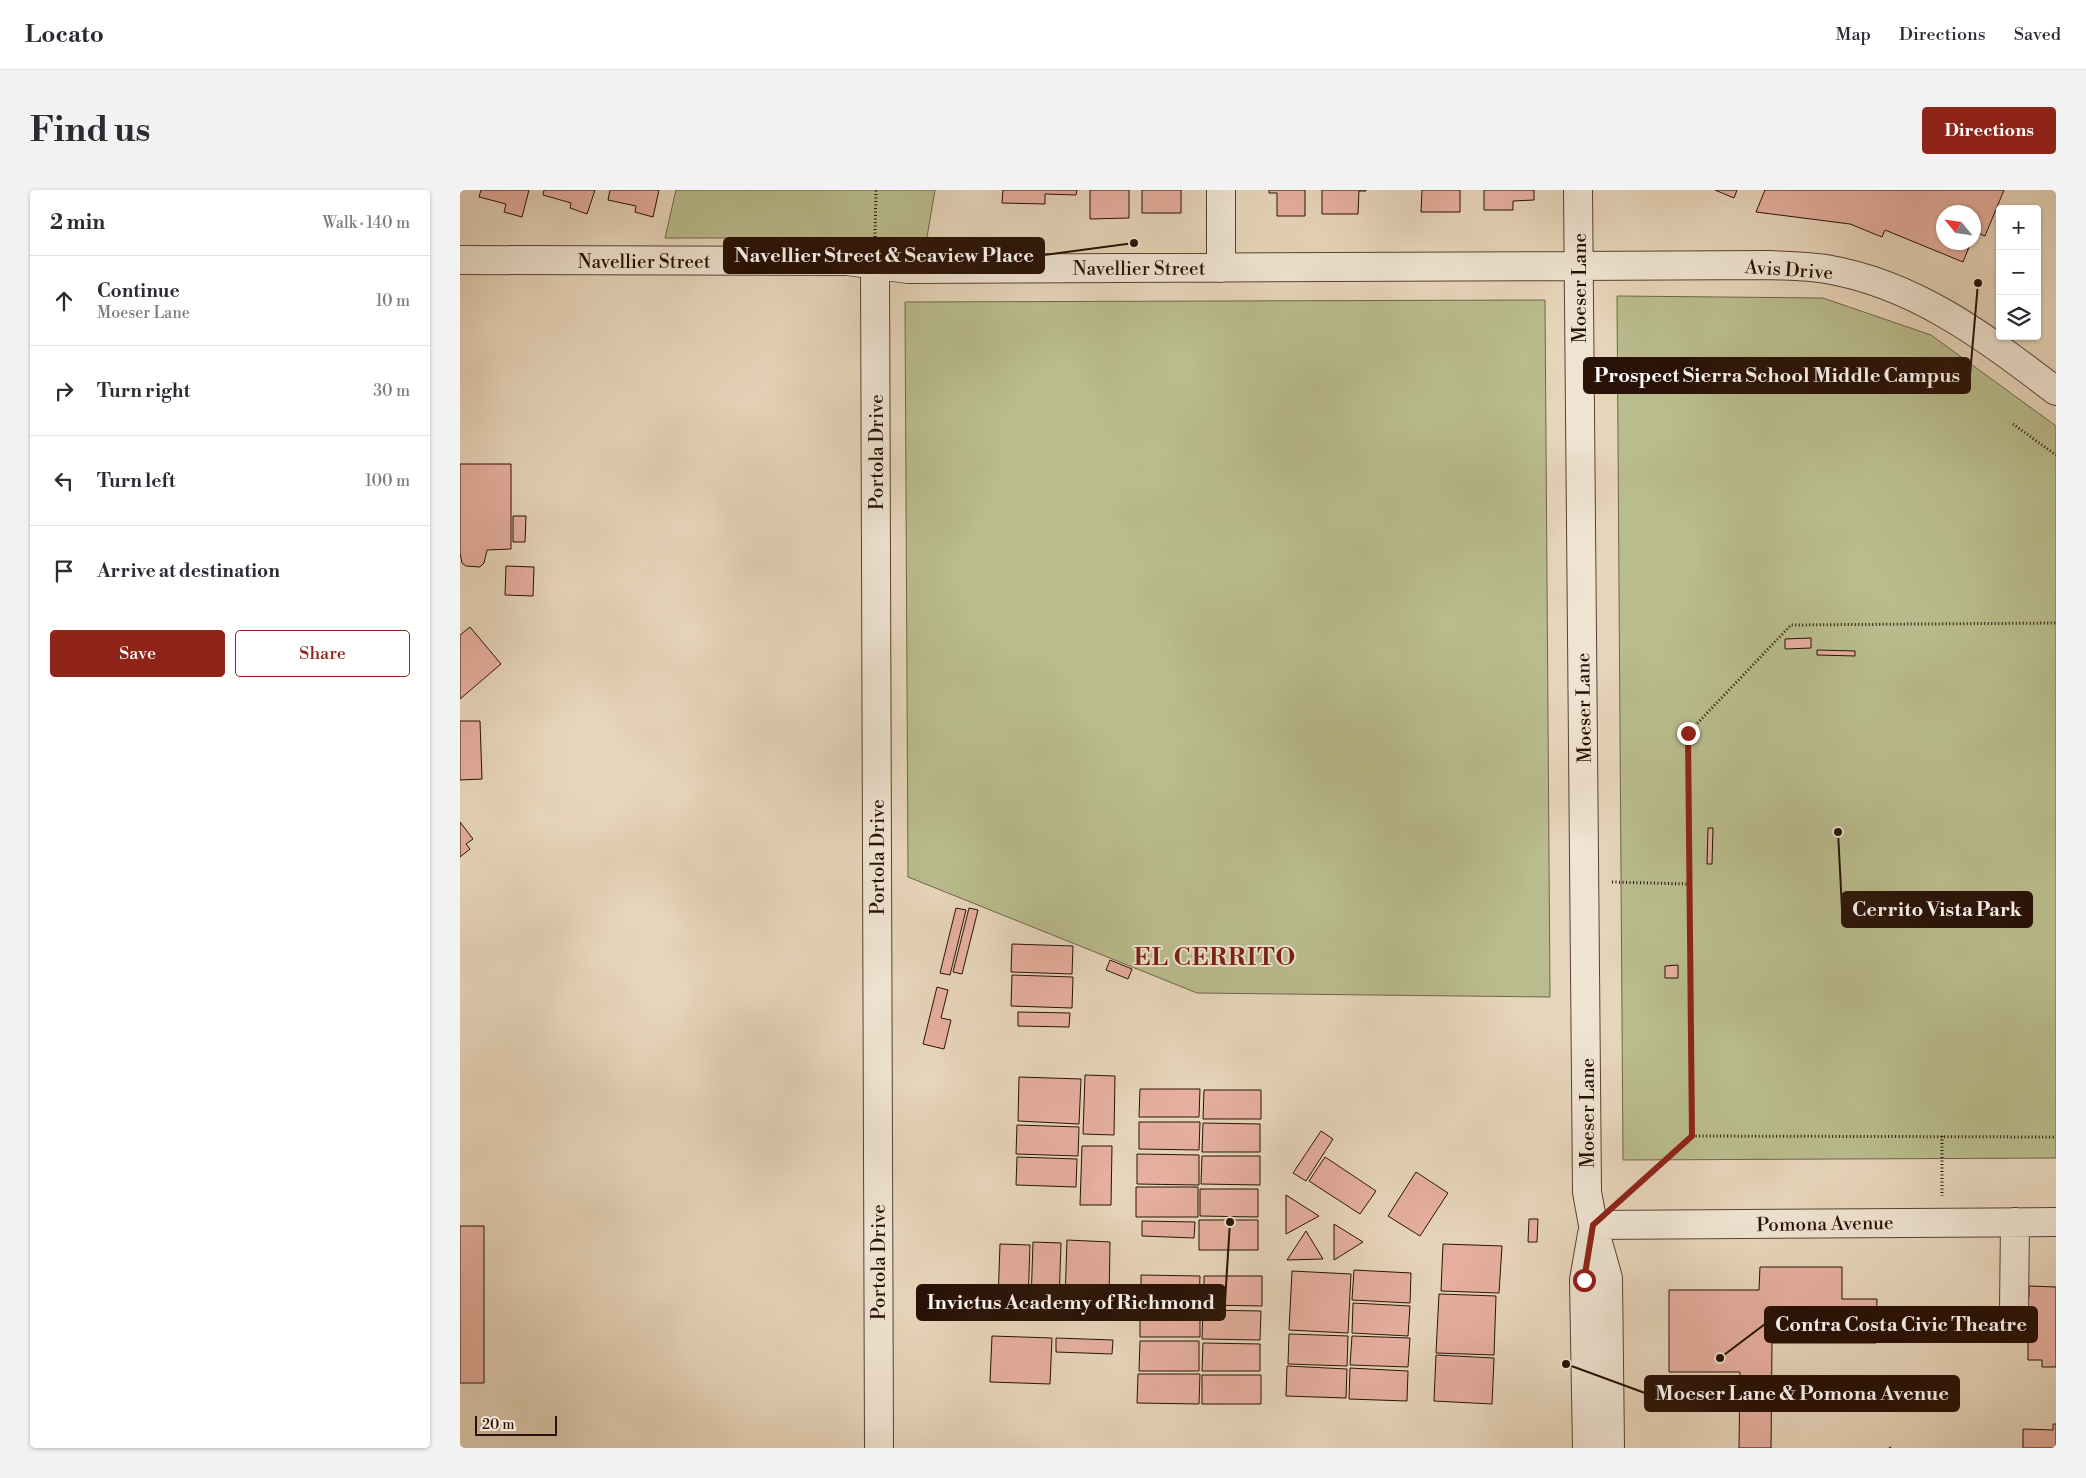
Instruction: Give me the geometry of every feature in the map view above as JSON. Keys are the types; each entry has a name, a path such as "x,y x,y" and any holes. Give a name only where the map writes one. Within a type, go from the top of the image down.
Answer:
{"street":[{"path":"1221,190 1221,268"},
{"name":"Moeser Lane","path":"1578,190 1586,882 1587,1192 1593,1225 1608,1278 1610,1448"},
{"name":"Navellier Street","path":"460,260 847,261 908,269 1578,266"},
{"name":"Portola Drive","path":"875,265 879,1448"},
{"name":"Avis Drive","path":"1578,266 1769,265 1826,269 1865,279 1935,306 1967,326 2056,392"},
{"path":"2014,1222 2014,1311"},
{"name":"Pomona Avenue","path":"1593,1225 2056,1222"},
{"name":"Moeser Lane","path":"1587,1448 1584,1280 1593,1225"}],"path":[{"path":"875,265 876,190"},
{"path":"2013,424 2056,455"},
{"path":"1692,1136 1688,733 1791,625 2056,623"},
{"path":"1586,882 1689,884"},
{"path":"1593,1225 1692,1136 2056,1136"},
{"path":"1942,1136 1942,1222"}],"green space":[{"path":"676,190 935,190 926,243 881,244 831,238 665,238"},
{"path":"1617,296 1823,298 1931,335 2056,426 2056,1158 1623,1160"},
{"path":"1545,300 1550,997 1197,993 908,877 905,302"}],"building":[{"path":"481,190 529,190 522,217 504,212 506,204 479,197"},
{"path":"544,190 595,190 587,214 570,208 571,203 543,195"},
{"path":"610,190 659,190 653,217 635,212 636,206 608,200"},
{"path":"1003,190 1077,190 1076,195 1045,194 1045,204 1002,203"},
{"path":"1090,190 1129,190 1129,218 1090,219"},
{"path":"1142,190 1181,190 1181,213 1142,213"},
{"path":"1269,190 1305,190 1305,216 1277,216 1277,193 1269,193"},
{"path":"1322,190 1366,191 1359,191 1358,214 1322,214"},
{"path":"1422,190 1460,190 1460,212 1421,212"},
{"path":"1484,190 1534,190 1534,200 1513,201 1513,210 1484,210"},
{"path":"1715,190 1737,190 1734,198"},
{"path":"1765,190 2004,190 1998,205 1996,205 1985,236 1981,234 1981,205 1936,205 1936,250 1968,250 1963,262 1885,230 1882,237 1850,224 1756,212"},
{"path":"460,464 511,464 511,549 487,550 484,563 480,567 466,566 462,563 460,553"},
{"path":"513,516 526,516 525,542 513,542"},
{"path":"506,566 534,567 533,596 505,595"},
{"path":"470,627 501,664 460,699 460,635"},
{"path":"1811,638 1811,648 1785,649 1785,639"},
{"path":"1817,650 1855,651 1855,656 1817,655"},
{"path":"460,721 480,721 482,779 460,780"},
{"path":"460,822 473,839 466,844 470,849 460,857"},
{"path":"1708,828 1713,828 1712,864 1707,864"},
{"path":"956,908 966,910 950,975 940,973"},
{"path":"969,908 978,910 962,974 953,972"},
{"path":"1012,944 1073,946 1072,974 1011,972"},
{"path":"1110,960 1132,969 1128,979 1106,970"},
{"path":"1678,965 1678,978 1665,978 1665,966"},
{"path":"1012,975 1073,977 1072,1008 1011,1006"},
{"path":"937,987 948,990 941,1018 951,1020 944,1049 923,1044"},
{"path":"1018,1012 1070,1013 1069,1027 1018,1026"},
{"path":"1085,1075 1115,1076 1114,1135 1083,1134"},
{"path":"1019,1077 1081,1079 1079,1124 1018,1121"},
{"path":"1140,1089 1200,1089 1199,1117 1139,1117"},
{"path":"1204,1090 1261,1090 1261,1119 1203,1119"},
{"path":"1139,1122 1200,1122 1199,1150 1139,1149"},
{"path":"1203,1123 1260,1124 1260,1152 1202,1152"},
{"path":"1017,1125 1079,1127 1078,1156 1016,1154"},
{"path":"1321,1131 1333,1139 1306,1181 1293,1173"},
{"path":"1082,1146 1112,1146 1111,1205 1080,1205"},
{"path":"1137,1154 1199,1155 1199,1185 1137,1184"},
{"path":"1202,1156 1260,1156 1260,1185 1201,1184"},
{"path":"1017,1157 1077,1159 1076,1187 1016,1185"},
{"path":"1325,1157 1376,1191 1360,1214 1309,1181"},
{"path":"1416,1172 1448,1193 1420,1236 1388,1216"},
{"path":"1136,1187 1198,1187 1198,1217 1136,1217"},
{"path":"1200,1189 1258,1189 1258,1217 1200,1216"},
{"path":"1286,1195 1319,1216 1286,1234"},
{"path":"1529,1219 1538,1219 1537,1242 1528,1242"},
{"path":"1199,1220 1258,1220 1258,1250 1199,1250"},
{"path":"1142,1221 1195,1222 1194,1238 1142,1236"},
{"path":"1334,1224 1363,1242 1334,1260"},
{"path":"460,1226 484,1226 484,1383 460,1383"},
{"path":"1306,1231 1323,1259 1287,1260"},
{"path":"1067,1240 1110,1242 1109,1302 1065,1300"},
{"path":"1033,1242 1061,1243 1059,1303 1031,1303"},
{"path":"1000,1244 1030,1245 1028,1303 998,1302"},
{"path":"1443,1244 1502,1246 1499,1293 1441,1291"},
{"path":"1760,1267 1842,1267 1842,1299 1877,1299 1876,1343 1772,1343 1771,1448 1739,1448 1740,1372 1669,1372 1669,1290 1759,1290"},
{"path":"1354,1270 1411,1273 1410,1303 1352,1300"},
{"path":"1292,1271 1351,1274 1348,1333 1289,1330"},
{"path":"1141,1275 1200,1276 1199,1305 1141,1305"},
{"path":"1204,1276 1262,1276 1262,1306 1204,1305"},
{"path":"2029,1286 2056,1287 2056,1367 2042,1367 2042,1360 2028,1360 2028,1340 2021,1340 2022,1296 2029,1297"},
{"path":"1439,1294 1496,1296 1494,1355 1436,1353"},
{"path":"1353,1303 1410,1306 1408,1336 1352,1333"},
{"path":"1140,1308 1200,1308 1200,1337 1140,1337"},
{"path":"1203,1310 1261,1311 1260,1340 1202,1339"},
{"path":"1289,1334 1348,1336 1347,1366 1288,1364"},
{"path":"992,1336 1052,1338 1050,1384 990,1382"},
{"path":"1352,1336 1410,1338 1408,1367 1350,1365"},
{"path":"1056,1338 1113,1340 1112,1354 1056,1352"},
{"path":"1140,1341 1199,1341 1199,1371 1139,1371"},
{"path":"1203,1343 1260,1344 1260,1371 1202,1371"},
{"path":"1436,1355 1494,1358 1492,1404 1434,1401"},
{"path":"1287,1366 1347,1369 1346,1398 1286,1396"},
{"path":"1350,1368 1408,1371 1407,1401 1349,1399"},
{"path":"1138,1374 1200,1374 1199,1404 1137,1403"},
{"path":"1202,1375 1261,1375 1261,1404 1202,1404"},
{"path":"2053,1424 2056,1424 2056,1448 2023,1448 2023,1429 2053,1430"}],"place":[{"name":"Navellier Street & Seaview Place","path":"1134,243"},
{"name":"Prospect Sierra School Middle Campus","path":"1978,283"},
{"name":"Cerrito Vista Park","path":"1838,832"},
{"name":"Invictus Academy of Richmond","path":"1230,1222"},
{"name":"Contra Costa Civic Theatre","path":"1720,1358"},
{"name":"Moeser Lane & Pomona Avenue","path":"1566,1364"}],"district":[{"name":"EL CERRITO","path":"1215,957"}],"route":[{"path":"1584,1280 1593,1225 1692,1136 1688,733"}]}
